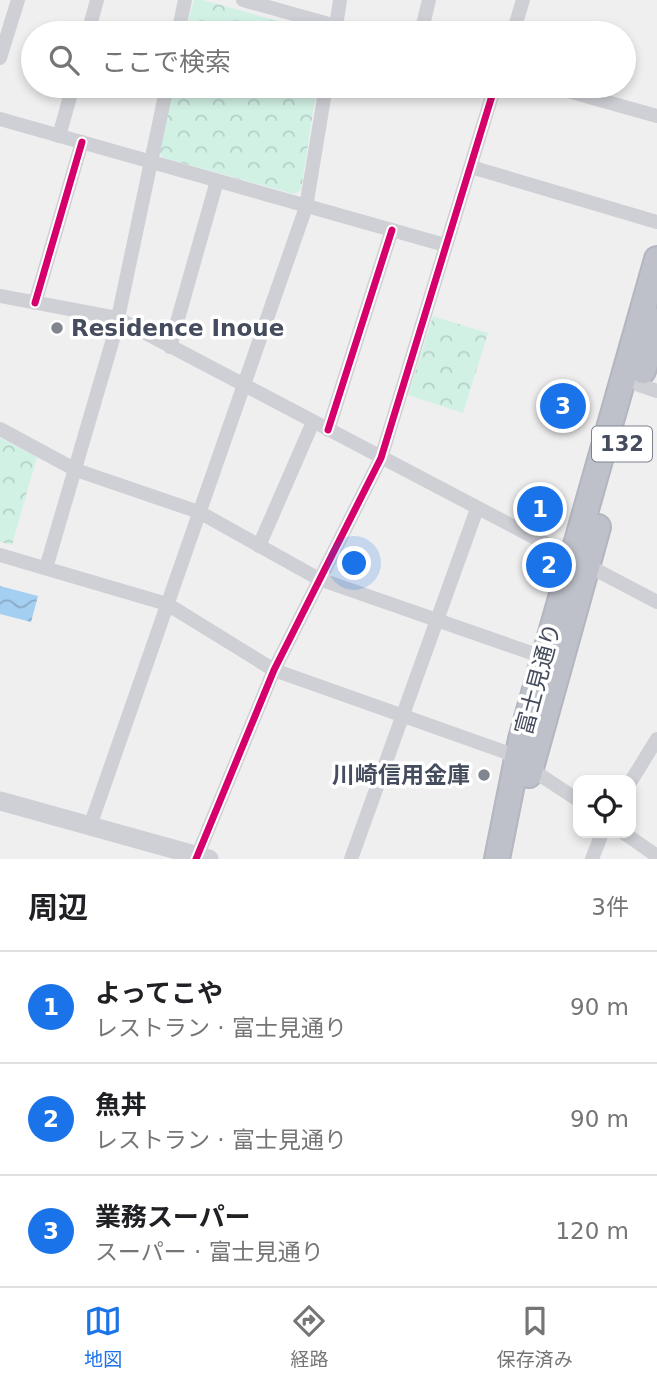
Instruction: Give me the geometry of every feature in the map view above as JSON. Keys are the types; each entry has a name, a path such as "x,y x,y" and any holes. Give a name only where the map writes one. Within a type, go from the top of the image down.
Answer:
{"highway":[{"name":"富士見通り","path":"497,859 580,563 657,259"},
{"name":"富士見通り","path":"511,859 524,763 543,657 648,388 657,321"}],"street":[{"path":"0,58 18,0"},
{"path":"91,21 97,0"},
{"path":"181,21 185,0"},
{"path":"243,0 307,21"},
{"path":"336,21 340,0"},
{"path":"425,21 429,0"},
{"path":"517,21 523,0"},
{"path":"59,136 70,98"},
{"path":"46,568 117,318 164,98"},
{"path":"90,826 306,207 324,98"},
{"path":"0,801 201,858 274,670 381,458 491,98"},
{"path":"593,98 657,116"},
{"path":"0,119 445,245"},
{"path":"35,303 82,142"},
{"path":"471,167 657,222"},
{"path":"170,347 217,181"},
{"path":"328,430 392,230"},
{"path":"0,296 117,318 657,602"},
{"path":"259,546 313,422"},
{"path":"0,429 76,470 199,512 319,579 543,657"},
{"path":"351,859 477,509"},
{"path":"0,555 167,604 274,670 402,714 524,763 573,797"},
{"path":"635,775 657,739"},
{"path":"592,859 600,838"},
{"path":"631,838 657,856"}],"green space":[{"path":"194,0 203,0 278,21 188,21"},
{"path":"171,98 315,98 301,190 294,194 164,158 159,153"},
{"path":"433,316 488,333 463,413 408,395"},
{"path":"0,438 37,457 12,545 0,542"}],"water":[{"path":"0,586 38,596 31,622 0,614"}],"cycle path":[{"path":"196,859 274,670 381,458 491,98"},
{"path":"35,303 82,142"},
{"path":"328,430 392,230"}],"place":[{"name":"Residence Inoue","path":"57,328"},
{"name":"業務スーパー","path":"563,406"},
{"name":"よってこや","path":"540,509"},
{"name":"魚丼","path":"549,565"},
{"name":"川崎信用金庫","path":"484,775"}]}
